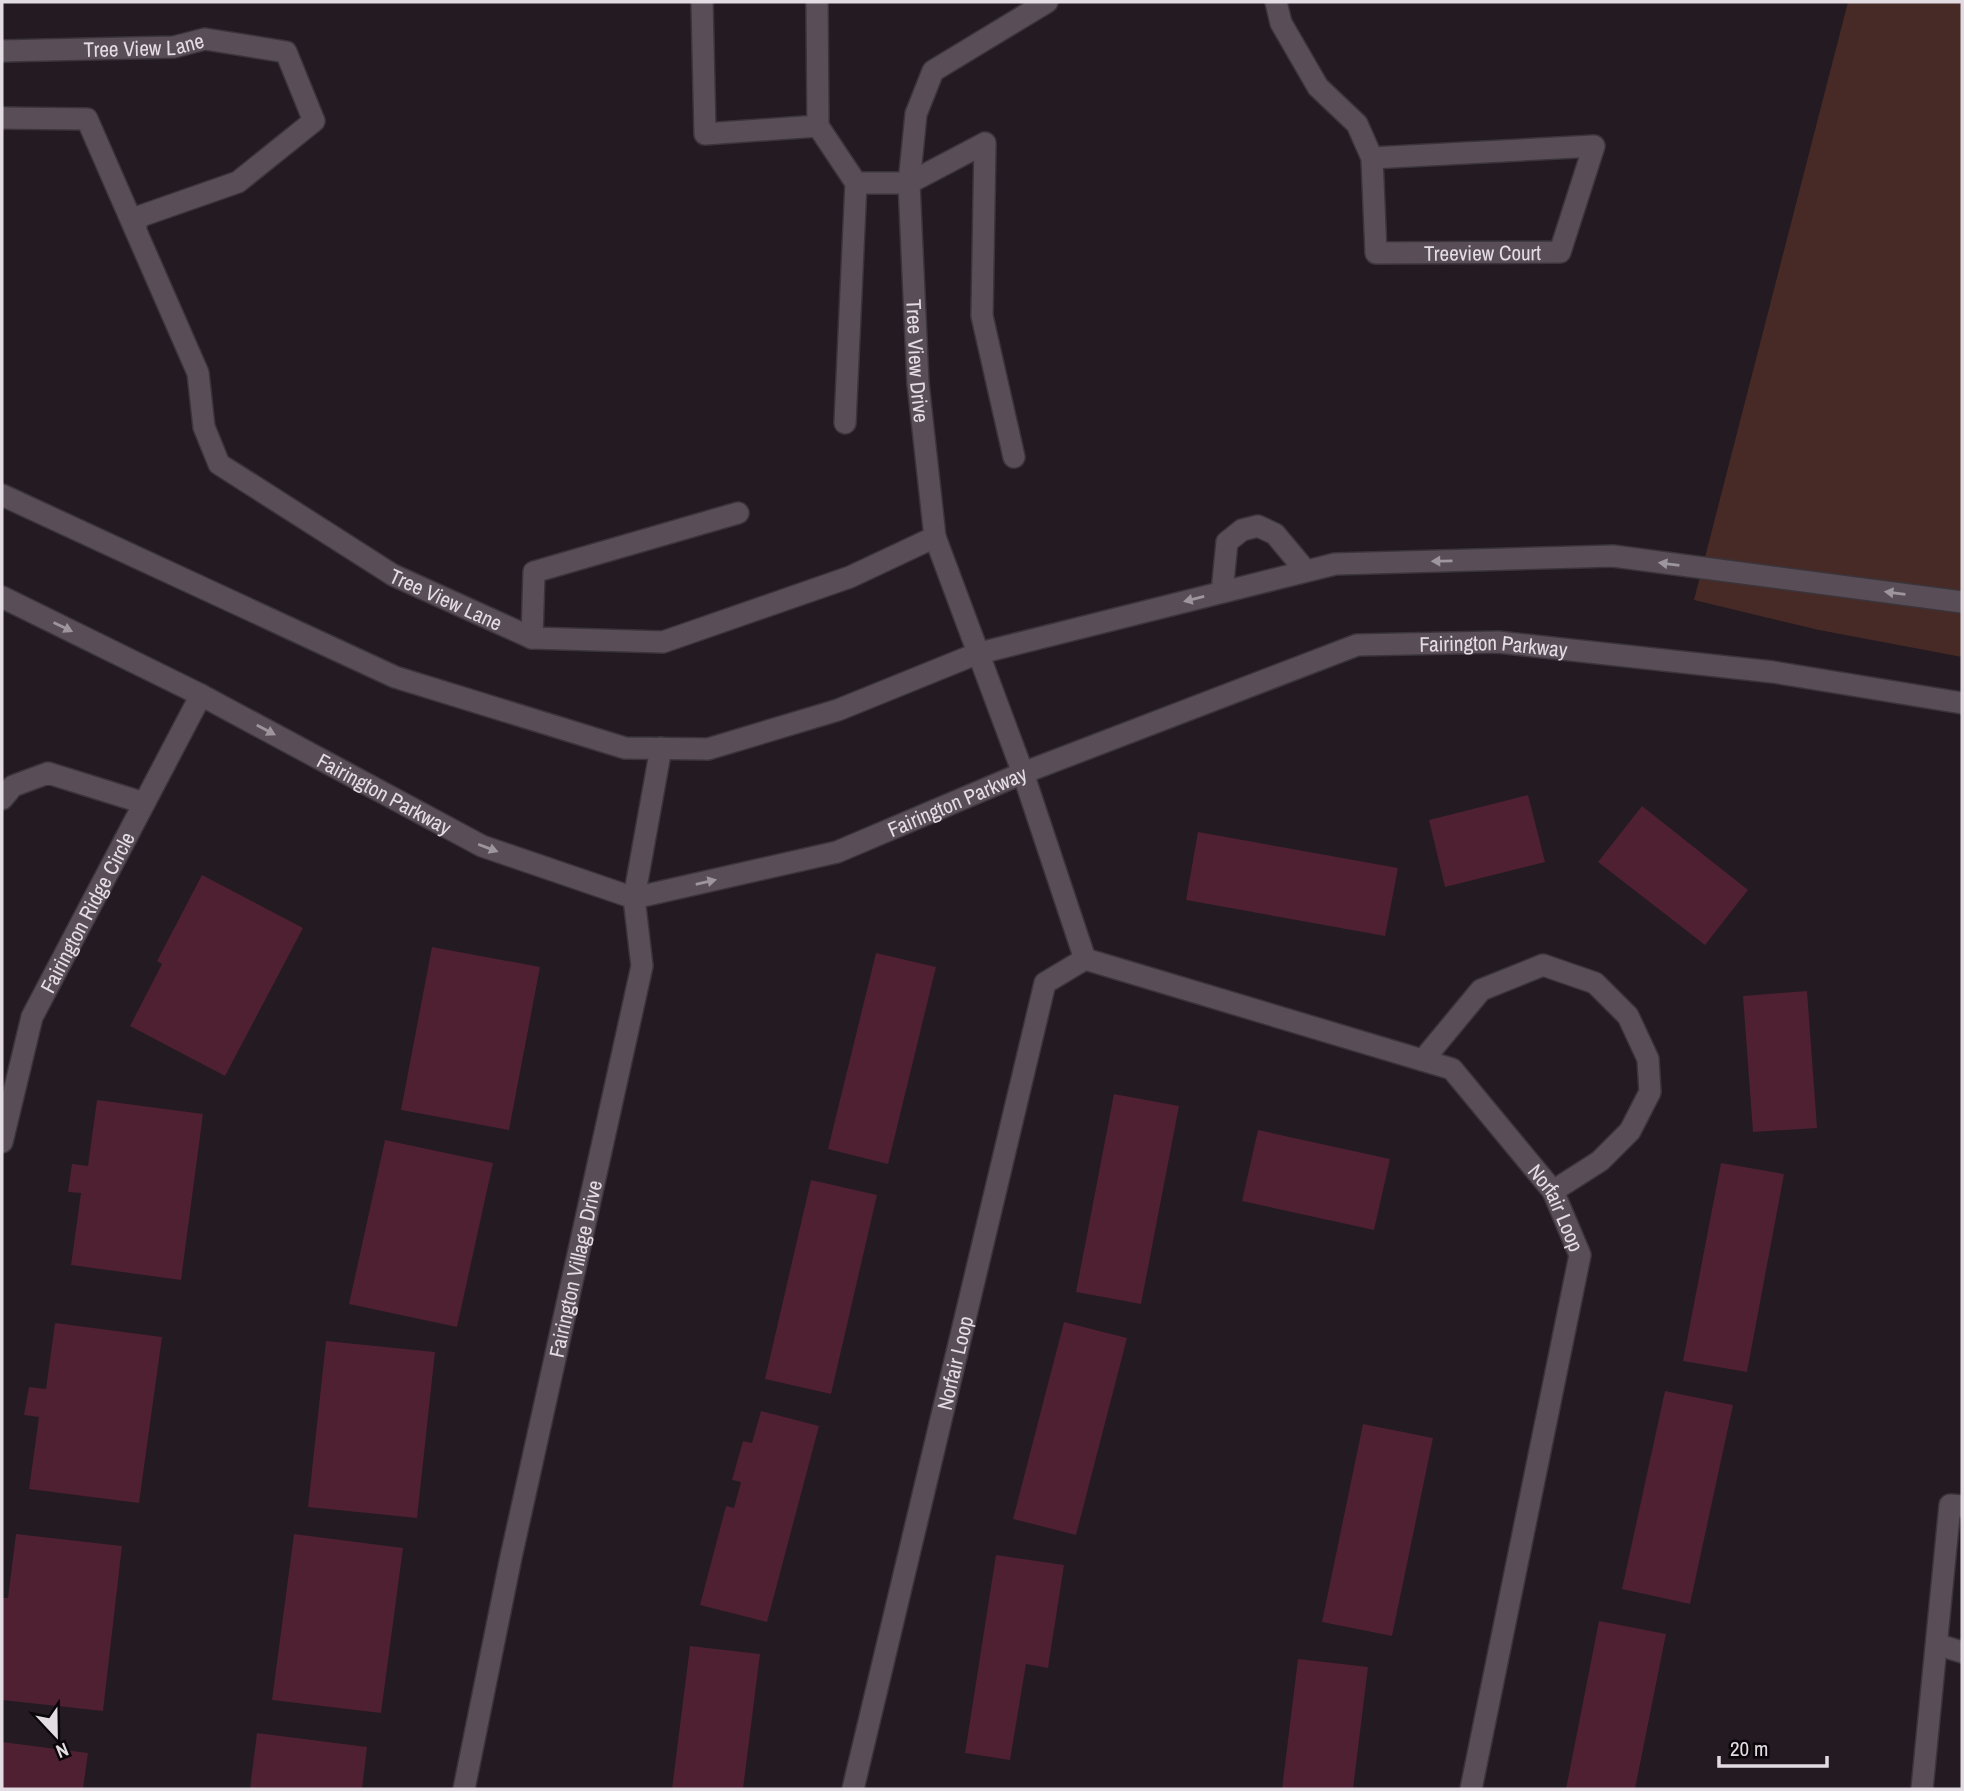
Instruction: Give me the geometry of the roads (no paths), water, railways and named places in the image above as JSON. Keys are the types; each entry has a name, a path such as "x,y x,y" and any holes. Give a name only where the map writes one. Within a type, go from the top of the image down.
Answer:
{"street":[{"path":"702,2 705,134 818,126"},
{"path":"817,2 818,126 856,183 845,423"},
{"name":"Tree View Drive","path":"1023,773 976,654 935,537 918,383 909,183 916,114 933,71 1047,2"},
{"name":"Treeview Court","path":"1276,2 1280,23 1318,87 1357,124 1372,158 1376,253 1560,252 1594,146 1372,158"},
{"name":"Tree View Lane","path":"2,51 174,47 205,39 286,52 314,121 238,182 138,217 135,229"},
{"name":"Tree View Lane","path":"2,118 87,119 198,373 204,427 219,464 393,575 532,638 663,642 850,577 935,537"},
{"path":"856,183 909,183 985,143 982,316 1014,457"},
{"path":"2,495 394,677 625,748 708,749 812,718 976,654 1335,564 1613,556 1962,602"},
{"path":"532,638 534,572 738,513"},
{"path":"1222,592 1227,542 1242,530 1258,526 1275,534 1306,571"},
{"name":"Fairington Parkway","path":"2,597 201,695 482,846 634,898 837,852 1023,773 1357,645 1497,642 1773,672 1962,703"},
{"name":"Fairington Ridge Circle","path":"2,1142 32,1017 201,695"},
{"name":"Fairington Village Drive","path":"464,1789 511,1557 642,966 634,898 661,748"},
{"path":"2,799 13,786 48,773 144,803"},
{"path":"1023,773 1085,959"},
{"name":"Norfair Loop","path":"853,1789 1045,984 1085,959 1452,1069 1553,1191 1580,1255 1471,1789"},
{"path":"1423,1060 1481,990 1543,965 1595,983 1628,1016 1648,1059 1650,1092 1630,1131 1600,1161 1553,1191"},
{"path":"1922,1789 1939,1645 1950,1505 1962,1506"},
{"path":"1939,1645 1962,1653"}]}
